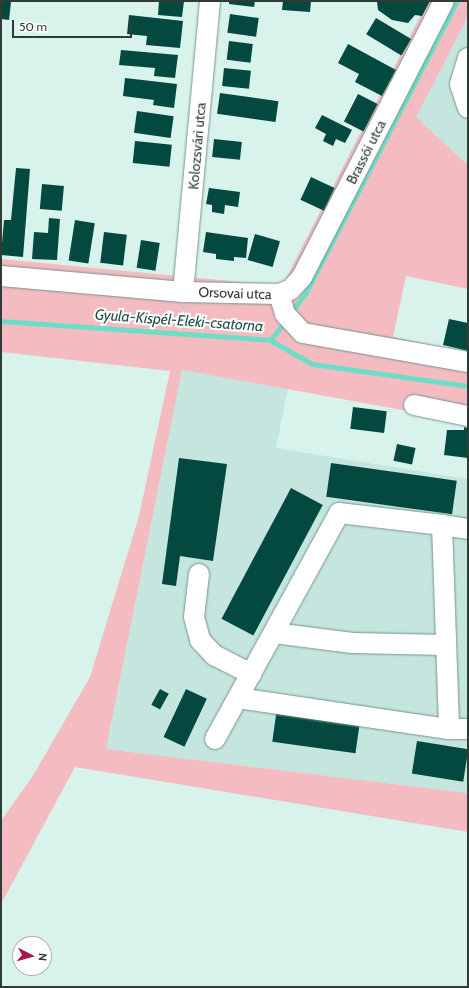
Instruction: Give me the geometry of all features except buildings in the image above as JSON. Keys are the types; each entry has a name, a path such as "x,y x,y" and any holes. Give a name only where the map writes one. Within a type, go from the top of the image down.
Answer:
{"street":[{"name":"Kolozsvári utca","path":"183,292 210,1"},
{"name":"Brassói utca","path":"279,294 290,290 302,277 444,1"},
{"path":"468,58 460,84 468,108"},
{"name":"Orsovai utca","path":"1,276 183,292 279,294 289,318 303,333 322,338 468,362"},
{"path":"414,405 468,416"},
{"path":"215,739 339,513 467,529"},
{"path":"238,698 459,729 446,644 442,525"},
{"path":"200,574 194,617 200,640 214,655 252,674"},
{"path":"274,632 352,643 446,644"}],"shaded area":[{"path":"428,1 468,1 468,17 416,117 468,165 468,289 406,276 393,337 468,353 468,422 182,370 106,749 468,793 468,832 75,767 1,904 1,821 34,774 90,677 139,516 170,371 1,352 1,259 282,286"},
{"path":"468,17 468,165 416,117"},
{"path":"182,370 288,388 276,448 468,479 468,793 106,749"}],"waterway":[{"path":"290,314 306,292 457,1"},
{"name":"Gyula-Kispél-Eleki-csatorna","path":"1,321 270,340 312,364 468,386"},
{"path":"270,340 286,321"}]}
